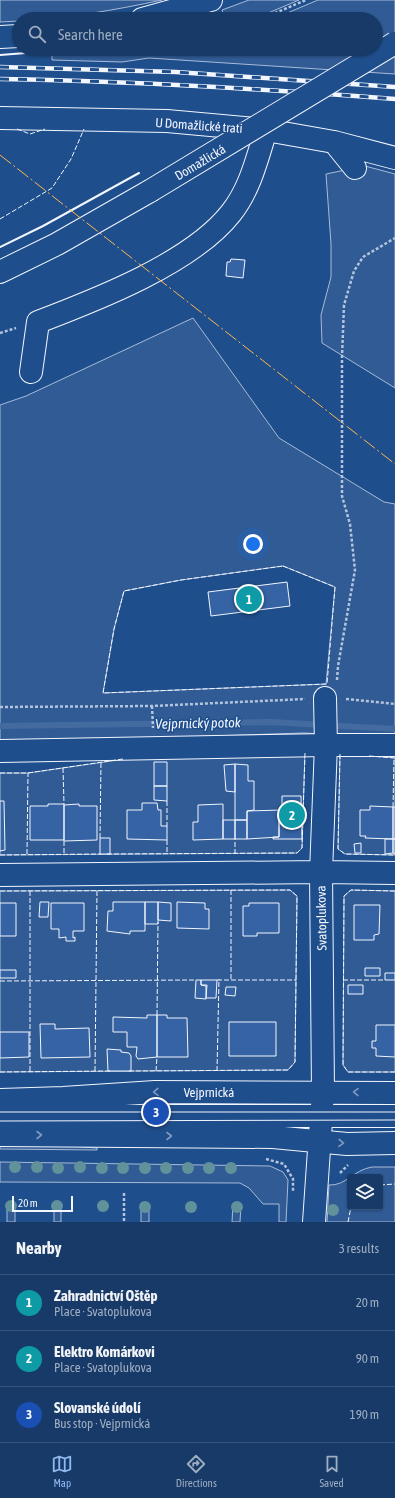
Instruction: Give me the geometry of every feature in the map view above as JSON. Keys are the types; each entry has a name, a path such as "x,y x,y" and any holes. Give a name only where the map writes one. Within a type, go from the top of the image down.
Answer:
{"street":[{"path":"167,12 211,0"},
{"path":"0,37 12,36"},
{"name":"Domažlická","path":"383,50 395,43"},
{"name":"Domažlická","path":"0,272 70,237 150,191 373,56"},
{"name":"U Domažlické trati","path":"0,118 167,121 266,130 334,142 395,158"},
{"path":"31,372 38,322 83,305 147,275 199,244 231,213 252,177 266,130"},
{"path":"334,142 355,168"},
{"name":"Svatoplukova","path":"323,1092 321,872 326,741 325,704"},
{"path":"0,752 326,741 395,745"},
{"path":"0,875 321,872 395,873"},
{"name":"Vejprnická","path":"0,1100 63,1098 155,1092 395,1093"},
{"path":"314,1222 318,1142 323,1092"},
{"name":"Vejprnická","path":"0,1116 395,1116"},
{"path":"0,1135 273,1137 318,1142 395,1143"}],"path":[{"path":"278,12 306,0"},
{"path":"325,704 337,685 338,666 355,570 350,524 342,496 342,365 344,305 354,271 363,257 395,238"},
{"path":"0,707 395,704"},
{"path":"152,706 152,714"},
{"path":"124,1193 124,1222"}],"shaded area":[{"path":"0,0 162,0 97,12 12,12 12,21 0,22"},
{"path":"249,0 299,0 271,12 223,12 222,10"},
{"path":"318,0 395,0 395,74 149,58 122,62 52,60 52,56 383,56 383,12 290,12"},
{"path":"365,166 395,174 395,388 322,343 321,315 331,277 331,244 326,174"},
{"path":"193,318 279,438 384,502 395,504 395,737 303,733 0,743 0,405 26,396","holes":["283,566 335,587 326,684 103,693 114,629 124,591 181,580"]},
{"path":"305,750 302,848 297,853 0,855 0,773 28,773 167,753"},
{"path":"340,753 395,758 395,855 345,854 338,849"},
{"path":"290,890 297,896 295,1062 288,1070 0,1072 0,891"},
{"path":"351,890 395,891 395,1072 348,1072 343,1065 344,896"},
{"path":"0,1141 97,1148 97,1150 0,1149"},
{"path":"0,1162 270,1166 283,1172 288,1180 286,1222 279,1222 279,1204 263,1204 249,1188 240,1183 0,1182"},
{"path":"372,1167 395,1167 395,1222 327,1222 329,1185 335,1185 347,1179 347,1210 383,1210 383,1174 355,1174"},
{"path":"7,1203 15,1203 15,1222 7,1222"},
{"path":"54,1203 61,1203 61,1222 54,1222"},
{"path":"141,1203 149,1204 149,1222 141,1222"},
{"path":"233,1204 241,1204 240,1222 232,1222"}],"building":[{"path":"231,259 245,260 243,278 226,276 227,262 230,262"},
{"path":"287,582 290,606 211,616 208,592"},
{"path":"154,762 167,762 167,786 154,786"},
{"path":"235,764 235,792 226,791 224,765"},
{"path":"235,764 248,765 248,781 254,781 254,810 247,811 247,820 235,820"},
{"path":"154,786 167,786 167,801 154,800"},
{"path":"282,796 301,796 302,839 273,839 273,837 279,837 279,821 282,821"},
{"path":"0,801 4,801 5,850 0,851"},
{"path":"142,803 157,803 158,810 161,810 161,826 167,826 167,840 127,839 127,810 142,810"},
{"path":"48,804 64,804 64,840 30,840 30,806 48,806"},
{"path":"79,804 79,806 97,806 97,840 64,841 64,805"},
{"path":"223,804 223,839 193,840 193,822 198,822 198,805"},
{"path":"370,806 393,807 393,839 365,838 366,836 360,836 360,810 370,810"},
{"path":"393,807 395,807 395,839 393,839"},
{"path":"282,810 282,821 279,821 279,837 247,839 247,811"},
{"path":"223,820 235,820 235,839 223,839"},
{"path":"235,820 247,820 247,839 235,839"},
{"path":"100,838 110,838 110,854 100,854"},
{"path":"385,839 393,839 393,853 385,854"},
{"path":"393,839 395,839 395,854 393,853"},
{"path":"361,843 361,853 355,853 354,844"},
{"path":"40,902 49,902 48,917 39,917"},
{"path":"113,902 145,902 145,931 130,931 130,934 107,931 108,911 113,911"},
{"path":"145,902 158,902 158,924 145,924"},
{"path":"158,902 171,903 171,921 158,920"},
{"path":"177,902 205,903 205,909 209,909 209,929 177,928"},
{"path":"0,903 16,903 16,936 0,936"},
{"path":"51,903 84,903 84,931 73,931 73,938 75,937 75,941 66,941 66,937 59,938 59,929 51,929"},
{"path":"249,903 279,903 279,933 257,933 257,936 243,936 243,906 249,906"},
{"path":"354,905 380,905 379,934 374,935 374,940 354,940"},
{"path":"365,968 380,968 380,976 365,976"},
{"path":"0,970 16,970 16,978 0,978"},
{"path":"385,973 395,973 395,980 385,980"},
{"path":"196,980 201,980 201,985 206,986 206,999 195,998"},
{"path":"201,980 217,980 216,998 206,998 207,985 201,985"},
{"path":"348,985 363,985 363,994 348,994"},
{"path":"226,987 236,987 235,996 225,995"},
{"path":"147,1015 157,1015 157,1057 138,1059 136,1056 137,1047 127,1047 127,1032 113,1032 113,1017 147,1018"},
{"path":"157,1015 167,1015 167,1018 187,1018 188,1057 157,1057"},
{"path":"229,1022 276,1022 276,1056 229,1056"},
{"path":"40,1024 55,1024 55,1029 89,1028 90,1057 41,1058"},
{"path":"376,1025 395,1025 395,1057 376,1056 376,1048 372,1048 372,1041 376,1041"},
{"path":"0,1032 29,1032 29,1057 0,1058"},
{"path":"107,1049 121,1050 121,1052 129,1053 131,1056 131,1071 108,1071"}],"waterway":[{"name":"Vejprnický potok","path":"0,726 271,722 395,729"}],"tram line":[{"path":"0,1112 395,1112"},
{"path":"0,1121 395,1120"}],"railway":[{"path":"0,67 176,72 395,87"},
{"path":"0,79 198,86 395,99"}],"fence":[{"path":"17,129 30,134 45,129"},
{"path":"0,219 52,188 71,159 84,129"},
{"path":"283,566 335,587 327,684 103,693 114,629 124,591 181,580 283,566"},
{"path":"107,854 297,853 302,848 305,753"},
{"path":"340,754 338,849 345,854 395,855"},
{"path":"369,756 395,758"},
{"path":"393,807 394,758"},
{"path":"0,773 28,773 123,759"},
{"path":"100,838 101,762"},
{"path":"63,768 64,804"},
{"path":"27,854 28,773"},
{"path":"167,801 167,826"},
{"path":"235,839 235,854"},
{"path":"167,840 167,854"},
{"path":"64,841 64,854"},
{"path":"0,855 101,854"},
{"path":"95,1071 97,890"},
{"path":"231,890 231,979"},
{"path":"0,891 290,890 297,896 295,1062 288,1070 128,1071"},
{"path":"395,891 351,890 344,896 343,1065 348,1072 395,1072"},
{"path":"30,891 30,1072"},
{"path":"157,1015 158,922"},
{"path":"217,1071 219,979"},
{"path":"0,981 196,980"},
{"path":"217,980 296,980"},
{"path":"343,980 385,980"},
{"path":"156,1071 157,1057"},
{"path":"0,1072 110,1071"},
{"path":"383,1185 395,1184"},
{"path":"348,1222 350,1210"}],"wall":[{"path":"0,55 12,54"},
{"path":"0,247 43,226 139,173"}],"power":[{"path":"0,155 395,464"}],"place":[{"name":"Zahradnictví Oštěp","path":"249,599"},
{"name":"Elektro Komárkovi","path":"292,815"},
{"name":"Slovanské údolí","path":"156,1112"}]}
